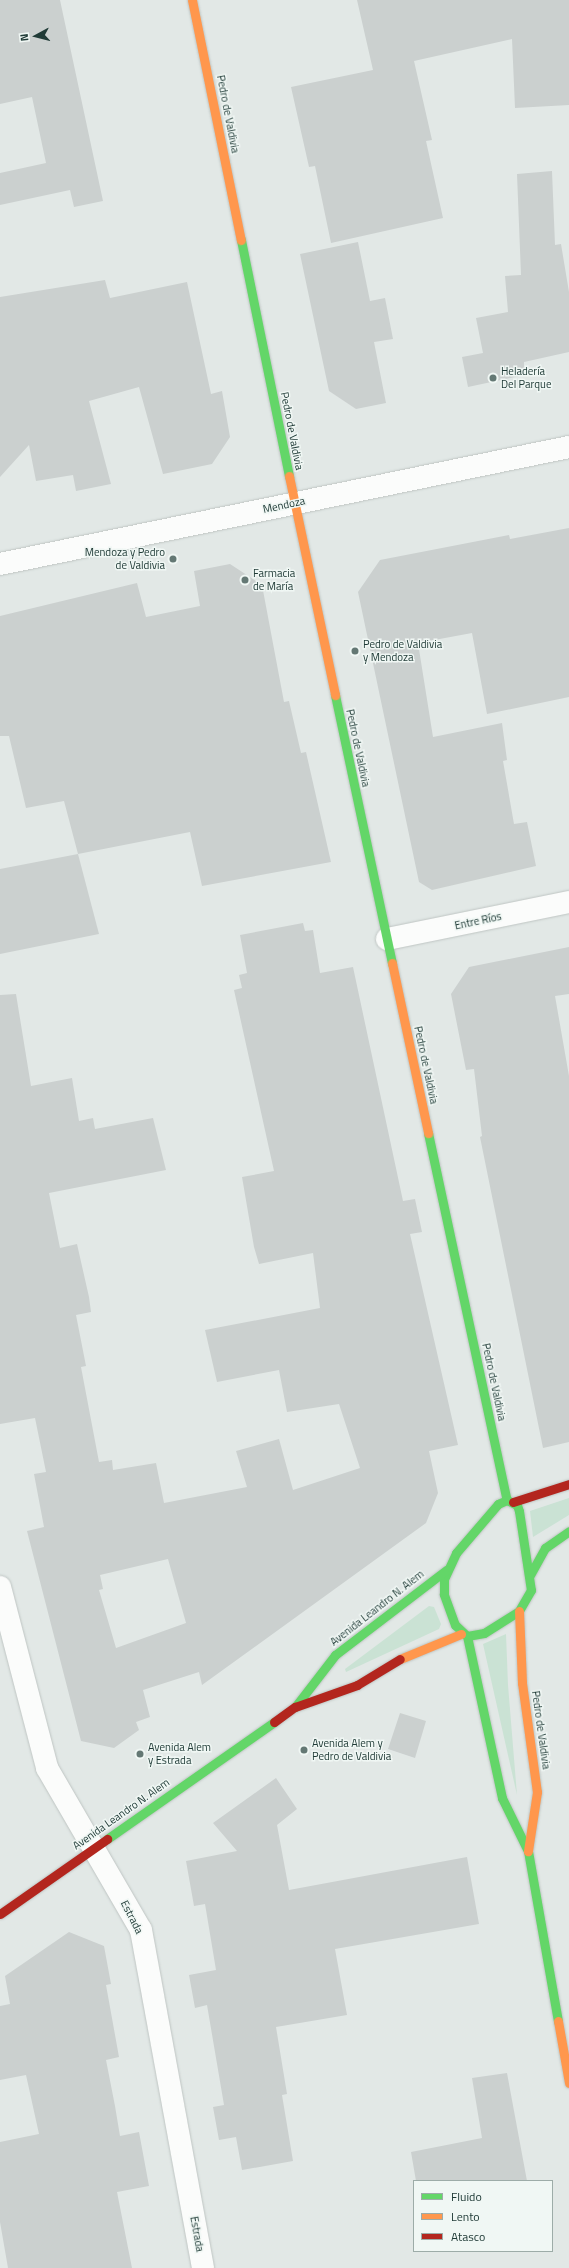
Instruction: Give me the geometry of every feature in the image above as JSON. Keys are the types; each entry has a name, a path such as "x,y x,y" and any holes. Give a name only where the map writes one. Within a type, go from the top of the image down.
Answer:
{"street":[{"name":"Pedro de Valdivia","path":"192,0 294,503 387,939 510,1501 519,1511 530,1575"},
{"name":"Mendoza","path":"0,564 569,447"},
{"name":"Entre Ríos","path":"387,939 569,902"},
{"path":"510,1501 569,1484"},
{"name":"Avenida Leandro N. Alem","path":"295,1706 335,1655 446,1570 471,1536 498,1504 510,1501"},
{"path":"519,1611 531,1590 530,1575 545,1548 569,1531"},
{"name":"Pedro de Valdivia","path":"446,1570 444,1594 464,1635 502,1798 528,1851 569,2083"},
{"name":"Estrada","path":"0,1587 47,1768 141,1930 203,2268"},
{"name":"Pedro de Valdivia","path":"519,1611 523,1690 537,1792 528,1851"},
{"name":"Avenida Leandro N. Alem","path":"0,1914 295,1706 357,1685 403,1657 464,1635 484,1633 519,1611"}],"green space":[{"path":"569,1498 569,1515 533,1537 530,1511"},
{"path":"429,1606 434,1607 441,1624 439,1629 346,1672 345,1669"},
{"path":"506,1634 508,1685 517,1795 483,1644"}],"building":[{"path":"0,0 60,0 103,201 74,207 70,190 0,205 0,173 46,163 32,97 0,104"},
{"path":"357,0 569,0 569,105 515,108 512,39 414,61 432,140 426,141 443,218 331,243 315,166 309,167 291,87 373,70"},
{"path":"552,171 555,245 561,244 569,292 569,352 524,362 524,375 468,387 462,357 483,353 476,318 508,312 505,276 521,275 517,174"},
{"path":"358,242 370,301 385,298 393,339 374,342 386,403 356,409 329,391 300,254"},
{"path":"105,280 110,298 187,282 211,394 222,391 230,437 212,464 163,474 139,387 89,401 111,484 76,491 73,475 36,481 29,445 0,477 0,297"},
{"path":"569,528 569,697 487,714 472,633 418,643 433,737 502,723 507,760 503,761 514,824 527,822 536,866 432,890 419,882 358,592 380,560 509,535 510,539"},
{"path":"230,564 262,585 284,702 289,701 301,753 306,752 331,862 202,886 190,832 78,854 64,801 26,808 9,736 0,736 0,616 137,583 146,617 200,606 194,571"},
{"path":"78,854 99,934 0,954 0,869"},
{"path":"303,923 305,931 313,930 320,973 353,967 403,1201 415,1199 422,1232 410,1234 458,1445 429,1451 438,1493 426,1523 202,1685 199,1672 143,1690 150,1717 136,1722 139,1730 114,1748 81,1741 27,1531 44,1527 34,1474 46,1472 35,1418 0,1424 0,995 16,994 31,1086 72,1078 79,1121 93,1118 95,1129 153,1118 166,1170 49,1193 60,1248 77,1244 89,1297 91,1312 76,1315 86,1366 81,1367 99,1462 112,1460 113,1470 156,1463 164,1503 247,1487 236,1451 279,1439 293,1490 360,1468 339,1404 287,1412 279,1370 217,1382 205,1330 320,1308 313,1253 259,1264 254,1247 242,1177 274,1171 234,990 242,988 239,975 247,973 240,935","holes":["168,1559 186,1623 116,1648 99,1590 103,1589 100,1575"]},
{"path":"569,947 569,994 555,996 569,1076 569,1442 543,1448 480,1137 482,1136 474,1069 466,1070 451,994 469,967"},
{"path":"400,1713 426,1721 415,1758 388,1749"},
{"path":"276,1778 297,1809 277,1825 289,1890 467,1857 479,1924 335,1949 347,2015 276,2027 287,2094 282,2095 293,2161 242,2170 236,2137 219,2140 213,2107 224,2105 207,2005 195,2008 189,1975 216,1970 205,1904 194,1906 186,1861 237,1851 213,1823"},
{"path":"69,1932 104,1946 111,1984 106,1985 119,2057 106,2060 120,2136 139,2132 149,2186 117,2192 132,2268 8,2268 0,2222 0,2142 39,2134 26,2075 0,2080 0,2006 10,2004 5,1976"},
{"path":"507,2073 527,2180 416,2180 411,2152 482,2138 472,2078"}],"traffic: fast":[{"path":"241,240 289,476"},
{"path":"335,695 392,963"},
{"path":"428,1133 507,1500"},
{"path":"507,1500 517,1505 519,1511 531,1590 519,1611 484,1633 467,1636 455,1625 444,1594 444,1579 456,1553 498,1504 507,1500"},
{"path":"530,1575 545,1548 569,1531"},
{"path":"295,1707 335,1655 446,1570"},
{"path":"467,1636 502,1798 528,1851 558,2021"},
{"path":"107,1839 274,1722"}],"traffic: slow":[{"path":"192,0 241,240"},
{"path":"289,476 335,695"},
{"path":"392,963 428,1133"},
{"path":"519,1611 522,1683 537,1792 528,1851"},
{"path":"400,1659 461,1634"},
{"path":"558,2021 569,2083"}],"traffic: jam":[{"path":"513,1502 569,1484"},
{"path":"274,1722 295,1707 357,1685 400,1659"},
{"path":"0,1914 107,1839"}],"place":[{"name":"Heladería Del Parque","path":"493,378"},
{"name":"Mendoza y Pedro de Valdivia","path":"173,559"},
{"name":"Farmacia de María","path":"245,580"},
{"name":"Pedro de Valdivia y Mendoza","path":"355,651"},
{"name":"Avenida Alem y Pedro de Valdivia","path":"304,1750"},
{"name":"Avenida Alem y Estrada","path":"140,1754"}]}
